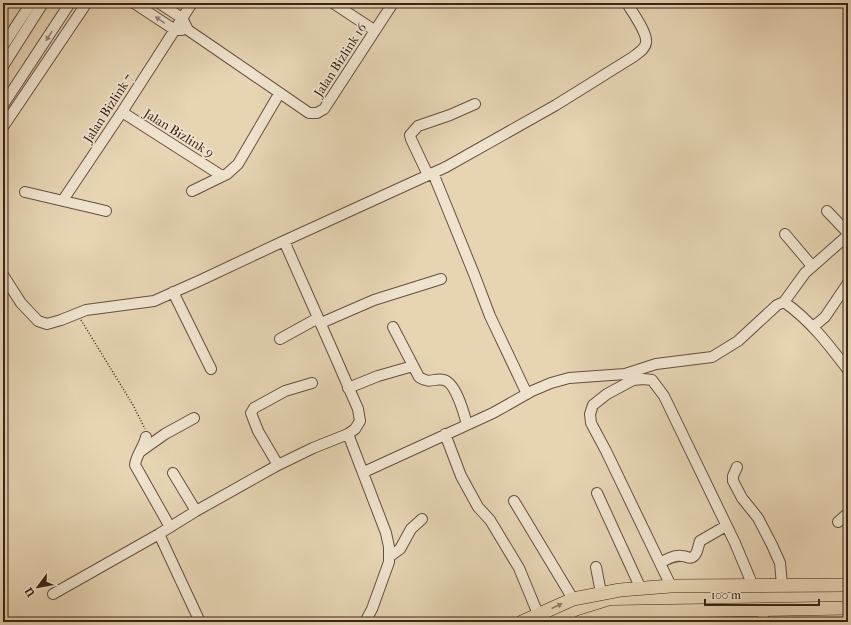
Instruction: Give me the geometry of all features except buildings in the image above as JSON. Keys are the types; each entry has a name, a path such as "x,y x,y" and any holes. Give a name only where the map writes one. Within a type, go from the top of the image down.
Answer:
{"main road":[{"path":"522,622 573,599 601,593 671,586 848,585"},
{"path":"580,622 612,612 761,608 848,608"}],"street":[{"path":"3,46 31,3"},
{"path":"3,66 43,3"},
{"path":"3,105 70,3"},
{"path":"3,127 84,7 85,3"},
{"path":"134,3 175,30 188,30 182,18 159,3"},
{"name":"Jalan Bizlink 7","path":"63,200 192,3"},
{"path":"333,3 374,30"},
{"name":"Jalan Bizlink 16","path":"188,30 279,94 309,113 317,113 324,109 393,3"},
{"path":"3,276 21,303 38,321 47,324 97,307 113,307 154,301 430,174 556,105 633,57 643,49 646,42 644,32 629,4"},
{"path":"192,191 228,174 238,164 279,94"},
{"path":"475,104 450,116 418,126 410,135 430,174 490,316 527,394"},
{"name":"Jalan Bizlink 9","path":"122,112 222,176"},
{"path":"26,192 106,210"},
{"path":"364,472 493,413 527,394 551,383 570,378 607,377 625,374 656,364 712,357 738,341 777,305 784,302 805,273 847,236 847,232 827,211"},
{"path":"785,234 812,266"},
{"path":"53,594 278,465 356,429 360,421 358,409 320,320 284,242"},
{"path":"280,339 320,320 374,300 441,279"},
{"path":"813,327 825,317 848,283"},
{"path":"173,292 211,369"},
{"path":"784,302 798,312 813,327 848,370"},
{"path":"393,327 419,377 425,381 443,379 448,383 454,390 468,424"},
{"path":"348,388 378,376 413,366"},
{"path":"671,586 591,424 590,414 593,405 632,380 643,378 652,380 664,396 753,586"},
{"path":"278,465 258,431 251,413 254,408 285,391 312,382"},
{"path":"141,451 194,418"},
{"path":"348,434 386,532 389,547 389,562 372,609 365,622"},
{"path":"445,434 461,476 478,507 490,520 519,568 538,614"},
{"path":"146,437 145,445 135,460 136,469 170,527"},
{"path":"737,467 733,481 742,498 758,518 772,545 780,563 782,585"},
{"path":"173,473 196,511"},
{"path":"597,493 641,589"},
{"path":"514,501 573,599"},
{"path":"838,522 848,513"},
{"path":"389,557 400,548 411,529 422,519"},
{"path":"660,563 674,556 681,556 690,559 694,557 700,541 726,526"},
{"path":"159,534 200,622"},
{"path":"596,566 601,593"},
{"path":"761,608 764,622"}],"path":[{"path":"76,313 133,405 146,437"}]}
